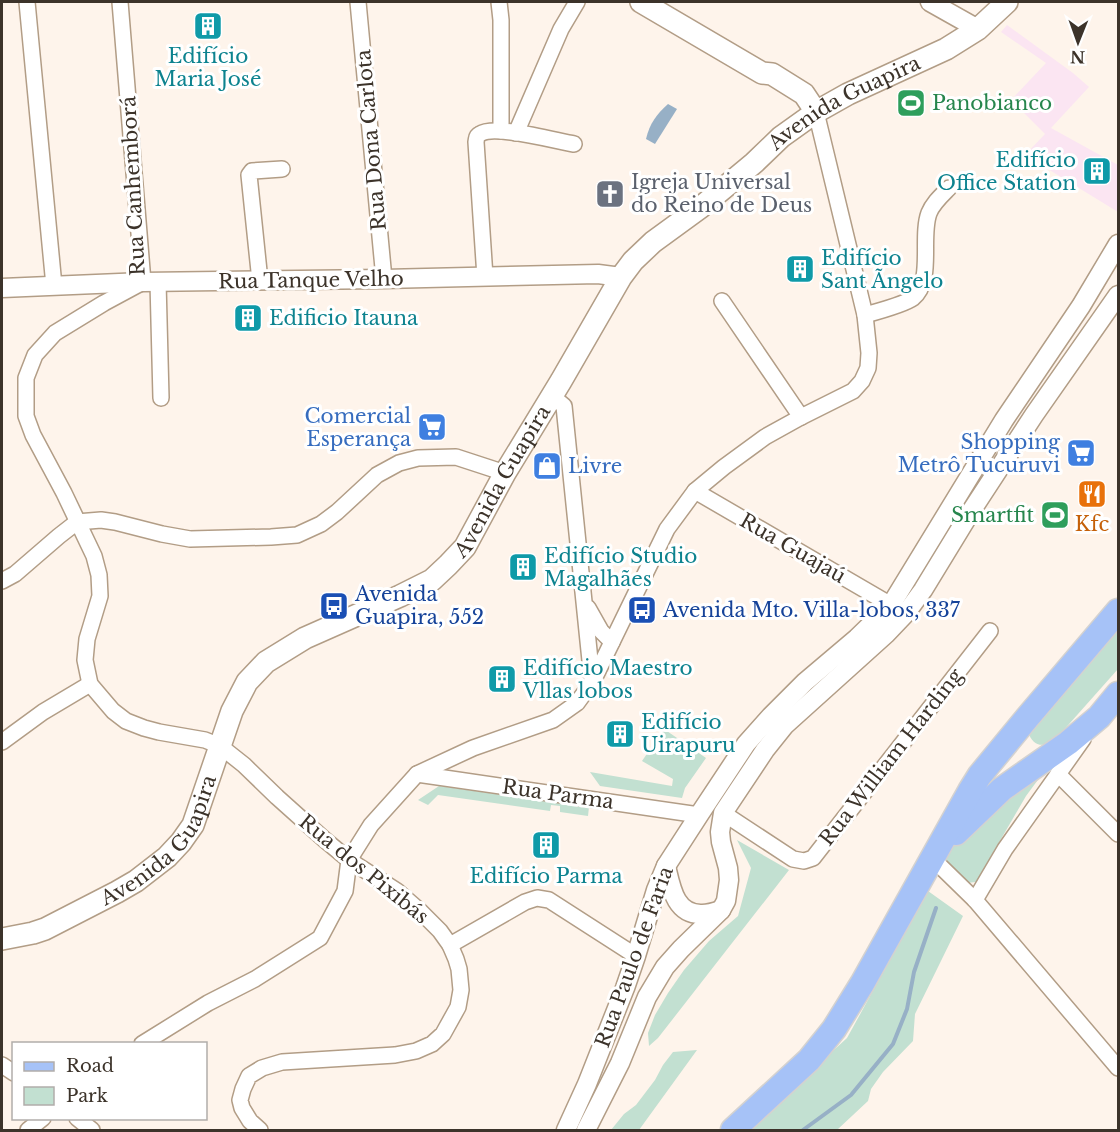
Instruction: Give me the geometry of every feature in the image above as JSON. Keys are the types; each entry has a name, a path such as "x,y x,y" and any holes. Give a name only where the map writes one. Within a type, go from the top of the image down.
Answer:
{"main road":[{"path":"641,2 762,73 767,81 816,112"},
{"name":"Avenida Guapira","path":"2,939 33,933 74,914 136,881 167,857 182,842 193,825 232,711 247,682 256,671 266,662 305,638 432,580 465,547 505,473 621,277 633,261 653,242 701,207 781,137 816,112 848,94 946,49 978,29 1007,2"},
{"path":"733,1131 809,1060 834,1029 862,984 980,775 1119,611"},
{"path":"935,855 1002,789 1053,765 1068,743 1099,717 1119,694"},
{"path":"1027,718 1025,729 1027,738 1032,746 1053,765"}],"street":[{"path":"27,2 54,286"},
{"name":"Rua Canhemborá","path":"90,684 85,660 87,639 100,596 99,575 94,556 33,435 26,416 26,378 35,355 55,333 104,303 151,282 120,2"},
{"name":"Rua Dona Carlota","path":"358,2 384,279"},
{"path":"499,2 509,132"},
{"path":"509,132 577,2"},
{"path":"930,2 978,29"},
{"path":"145,1042 208,1003 255,979 320,938 345,891 350,860 371,825 417,774 472,748 553,720 577,703 592,681 667,529 695,491 724,466 765,437 853,391 862,381 868,368 869,353 865,315 816,112"},
{"path":"485,277 477,136 482,132 509,132 574,144"},
{"path":"260,281 249,174 252,171 282,169"},
{"path":"865,315 911,299 918,292 925,263 928,214 934,203 949,188"},
{"name":"Rua Paulo de Faria","path":"566,1131 636,956 666,866 746,744 806,682 858,638 891,604 1004,420 1081,306 1119,243"},
{"name":"Rua Tanque Velho","path":"2,288 151,282 598,274 621,277"},
{"path":"151,282 160,398"},
{"path":"666,866 672,890 680,906 694,914 704,915 721,910 726,901 729,880 720,832 723,813 765,750 785,725 886,634 906,613 1034,415 1119,295"},
{"path":"722,302 801,417"},
{"path":"1081,306 1097,310 1101,320"},
{"path":"552,396 564,405 592,681"},
{"path":"2,581 15,574 77,522 101,520 115,522 190,539 297,535 321,524 338,512 377,475 399,463 418,458 456,457 505,473"},
{"name":"Rua Guajaú","path":"695,491 891,604"},
{"path":"584,600 601,631 612,642"},
{"name":"Rua William Harding","path":"723,813 793,859 804,861 813,858 990,631"},
{"path":"2,742 43,712 90,684 113,711 126,721 151,730 205,740 220,746"},
{"name":"Rua dos Pixibás","path":"220,746 244,765 325,840 350,860 397,891 440,931 450,945 459,969 461,990 458,1006 443,1035 432,1044 416,1051 394,1055 282,1062 262,1068 249,1076 240,1100 250,1121 260,1131"},
{"path":"975,900 1053,765 1119,834"},
{"name":"Rua Parma","path":"417,774 699,814"},
{"path":"935,855 1119,1068"},
{"path":"450,945 525,902 537,898 549,900 636,956"},
{"name":"Rua Paulo de Faria","path":"586,1131 620,1063 647,997 670,961 721,910"},
{"path":"28,1131 42,1120"},
{"path":"78,1120 92,1131"}],"shaded area":[{"path":"1007,25 1089,87 1051,128 1118,165 1118,212 1025,155 1045,134 1011,100 1046,63 1001,32"}],"green space":[{"path":"1118,624 1118,669 1054,741 1042,745 1035,743 1028,731"},
{"path":"664,729 706,758 685,788 682,798 600,786 590,772 672,786 673,779 642,761"},
{"path":"1043,773 1026,796 976,882 966,883 942,859 956,840"},
{"path":"439,786 589,807 588,816 560,812 560,806 551,805 550,811 438,795 428,805 418,800"},
{"path":"737,840 789,870 658,1038 649,1046 648,1033 668,993 709,941 738,916 751,868"},
{"path":"928,891 963,916 915,1014 913,1041 883,1072 871,1089 868,1101 838,1129 747,1130 847,1038"},
{"path":"697,1050 639,1130 611,1130 624,1114 636,1105 673,1052"}],"water":[{"path":"668,104 677,109 655,144 646,139 649,128"}],"waterway":[{"path":"803,1130 851,1095 893,1044 907,1009 914,972 936,908"}],"place":[{"name":"Edifício Maria José","path":"208,26"},
{"name":"Panobianco","path":"911,103"},
{"name":"Edifício Office Station","path":"1097,171"},
{"name":"Igreja Universal do Reino de Deus","path":"610,194"},
{"name":"Edifício Sant Ãngelo","path":"800,269"},
{"name":"Edificio Itauna","path":"248,318"},
{"name":"Comercial Esperança","path":"432,427"},
{"name":"Shopping Metrô Tucuruvi","path":"1081,453"},
{"name":"Livre","path":"547,466"},
{"name":"Kfc","path":"1092,494"},
{"name":"Smartfit","path":"1055,515"},
{"name":"Edifício Studio Magalhães","path":"523,567"},
{"name":"Avenida Guapira, 552","path":"334,606"},
{"name":"Avenida Mto. Villa-lobos, 337","path":"642,610"},
{"name":"Edifício Maestro Vllas lobos","path":"502,679"},
{"name":"Edifício Uirapuru","path":"620,734"},
{"name":"Edifício Parma","path":"546,845"}]}
